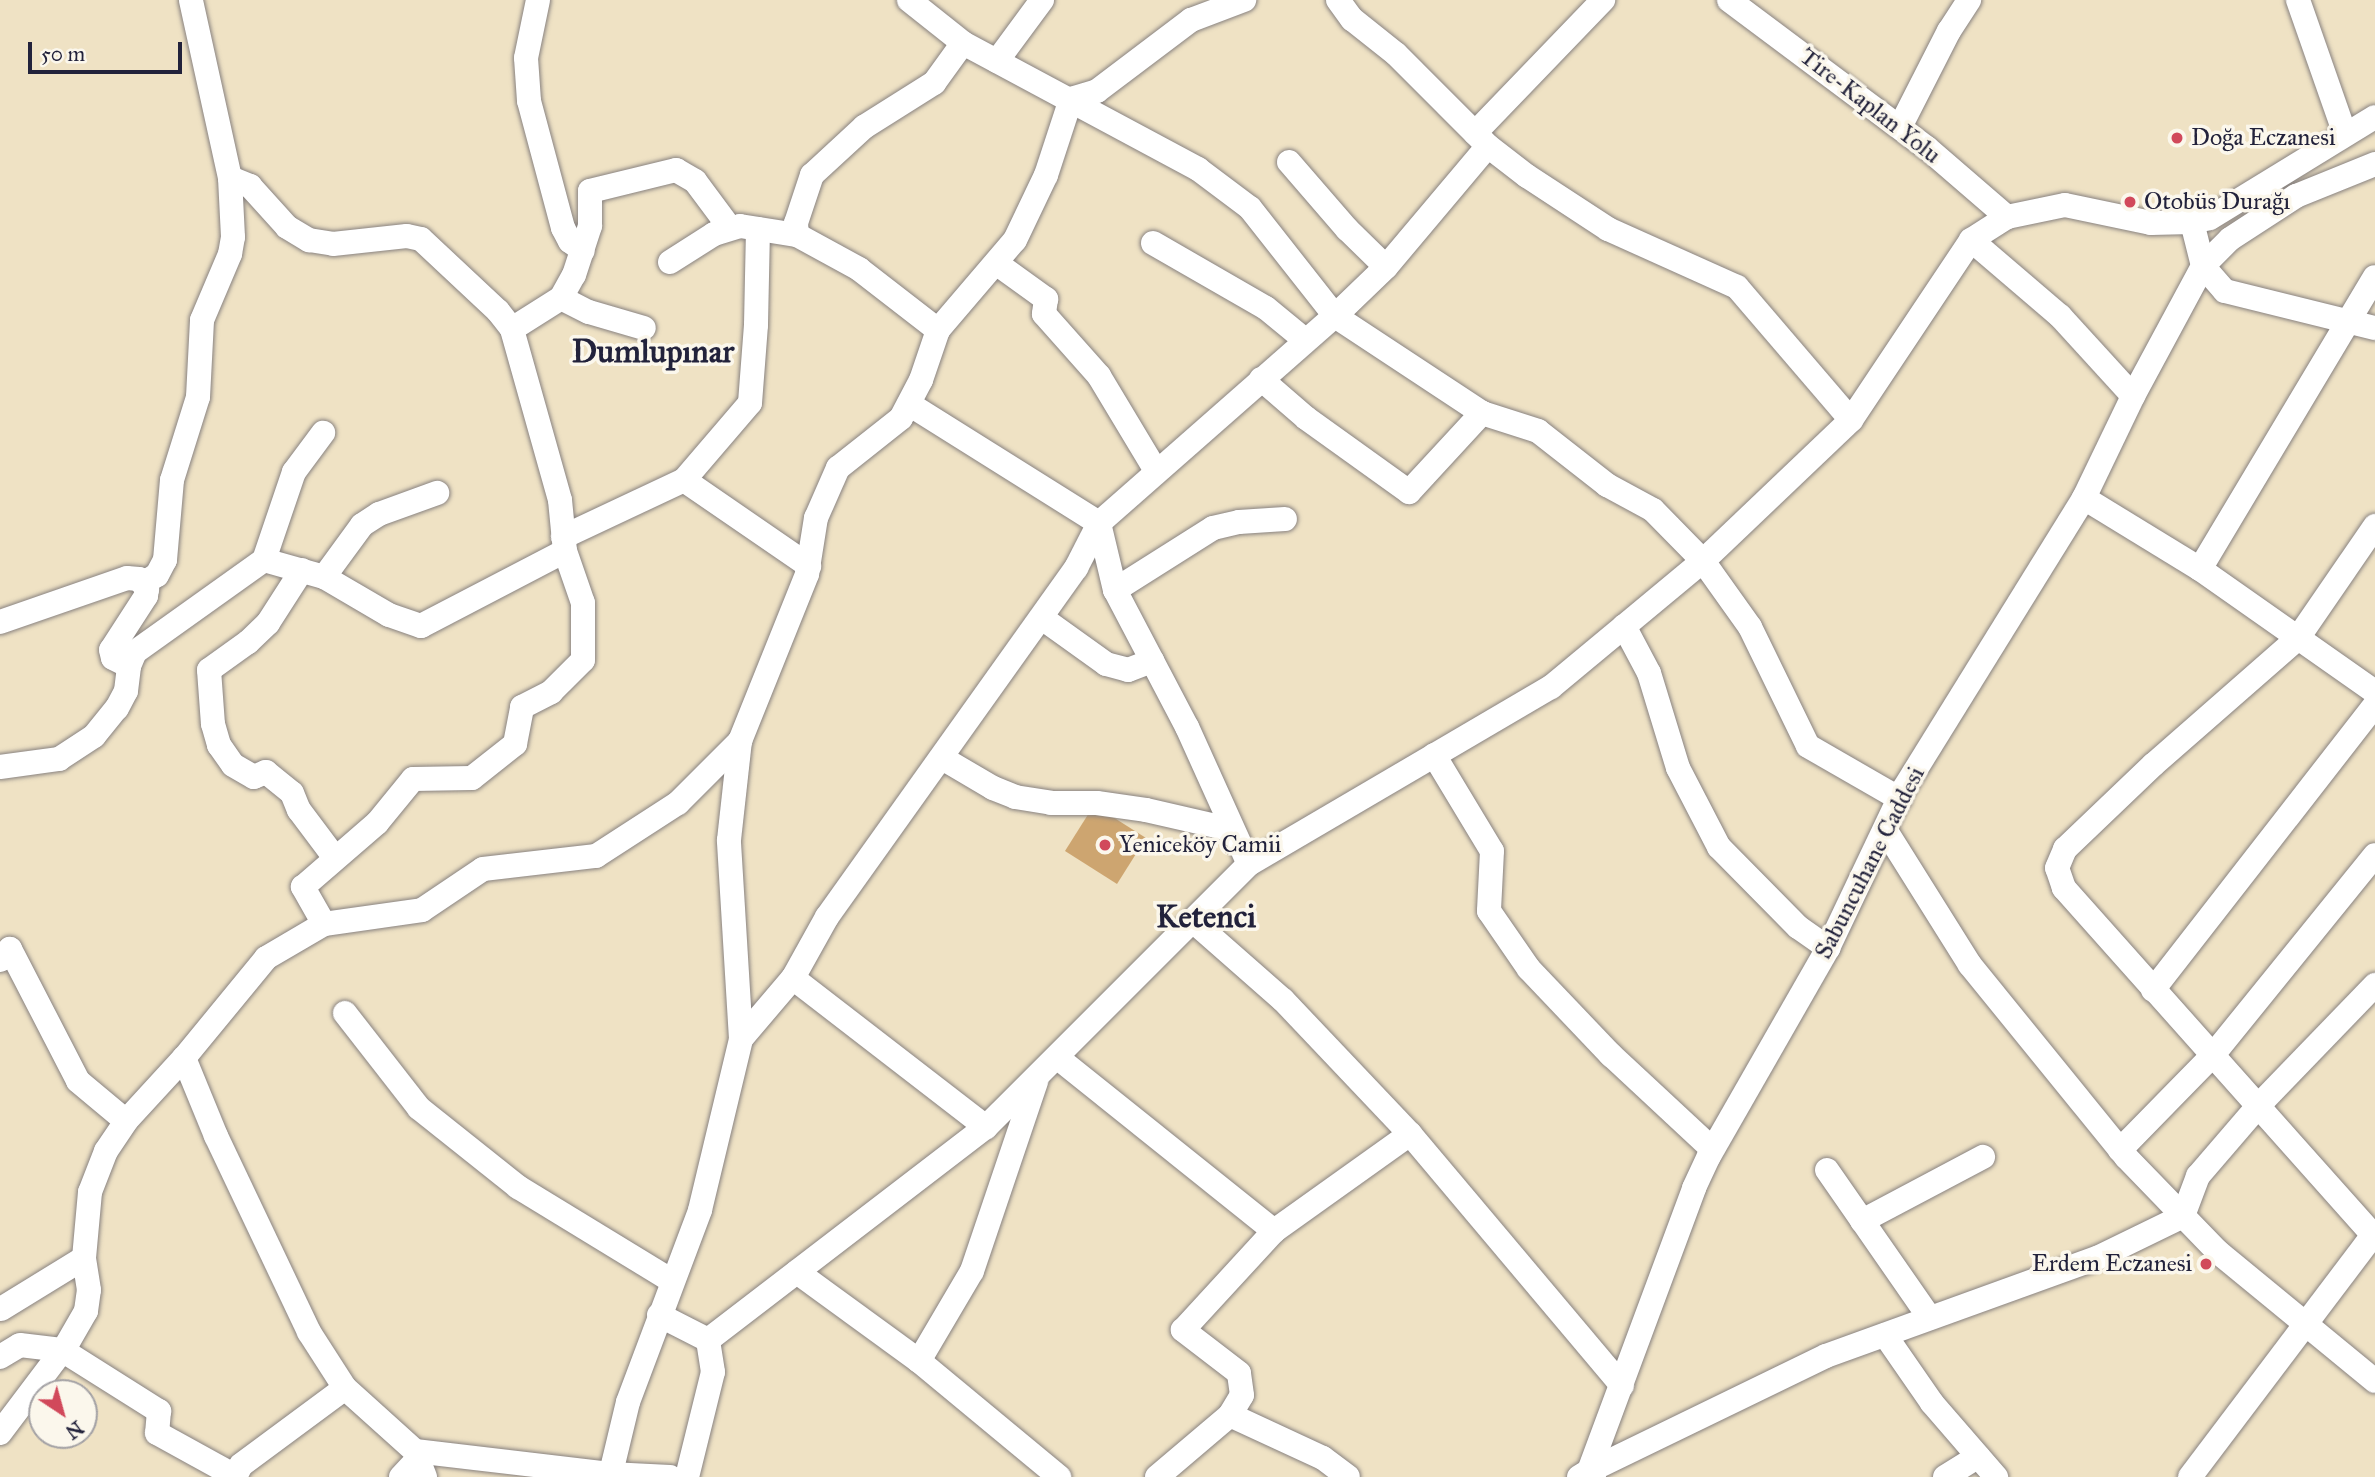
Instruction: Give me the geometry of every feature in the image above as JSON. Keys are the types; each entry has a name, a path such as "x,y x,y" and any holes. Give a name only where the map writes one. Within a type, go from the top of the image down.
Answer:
{"street":[{"path":"144,583 157,575 165,560 172,480 198,397 202,320 230,254 233,237 230,178 191,0"},
{"path":"538,0 526,58 529,101 563,228 570,241 583,251"},
{"path":"908,0 963,43 1198,169 1250,208 1335,316 1482,413 1538,431 1607,485 1653,510 1703,561 1749,627 1808,746 1900,799"},
{"path":"997,61 1042,0"},
{"path":"1071,99 1097,91 1191,20 1242,0"},
{"path":"1338,0 1352,19 1396,54 1481,140 1527,176 1608,229 1737,287 1851,420"},
{"path":"741,1039 793,978 827,916 1042,618 1076,568 1099,523 1335,316 1386,267 1481,140 1603,0"},
{"name":"Tire-Kaplan Yolu","path":"1729,0 1900,127 2007,217"},
{"path":"1900,127 1949,30 1969,0"},
{"path":"2298,0 2345,134"},
{"path":"797,235 796,223 812,175 864,127 934,83 963,43"},
{"path":"610,1475 628,1402 700,1210 741,1039 729,840 740,741 809,566 816,518 838,468 901,418 921,380 938,330 1015,240 1046,175 1071,99"},
{"path":"708,1340 986,1127 1058,1058 1249,864 1551,687 1703,561 1851,420 1971,240 2007,217 2066,205 2151,223 2192,222 2210,218 2375,117"},
{"path":"1289,162 1347,229 1386,267"},
{"name":"Sabuncuhane Caddesi","path":"1588,1475 1694,1188 1713,1149 1828,948 1900,799 2084,498 2133,396 2203,266 2230,239 2296,196 2375,164"},
{"path":"512,329 561,298 583,251 590,226 590,191 667,170 687,174 730,228"},
{"path":"230,178 250,186 277,219 309,240 332,244 407,236 421,239 489,302 512,329 560,500 564,544 583,603 583,660 551,692 522,707 515,744 472,778 413,779 377,823 303,887 324,924"},
{"path":"2192,222 2203,266 2225,291 2375,328"},
{"path":"670,262 714,234 730,228 740,226 797,235 859,268 938,330"},
{"path":"264,560 313,574 389,615 421,626 564,544 684,480 750,403 756,325 758,229"},
{"path":"1971,240 2060,316 2133,396"},
{"path":"1153,243 1266,308 1305,340"},
{"path":"996,263 1045,299 1044,314 1099,376 1156,471"},
{"path":"2200,569 2375,277"},
{"path":"561,298 589,312 644,328"},
{"path":"1261,379 1306,418 1409,492 1482,413"},
{"path":"909,404 1099,523 1115,590 1249,864"},
{"path":"0,767 59,759 94,736 117,708 126,691 129,666 143,645 264,560 294,472 323,433"},
{"path":"684,480 809,566"},
{"path":"335,858 299,810 292,793 266,772 254,777 233,765 219,745 213,724 209,670 263,628 313,574 371,519 437,494"},
{"path":"2084,498 2200,569 2375,692"},
{"path":"1115,590 1213,528 1238,522 1285,519"},
{"path":"2190,1477 2303,1323 2374,1233 2064,888 2057,868 2061,855 2153,765 2298,638 2375,526"},
{"path":"0,622 127,578 139,579 144,583 146,596 111,650 116,661 129,666"},
{"path":"1042,618 1105,664 1128,670 1152,661"},
{"path":"1624,626 1649,673 1678,768 1720,847 1798,927 1828,948"},
{"path":"2153,990 2375,705"},
{"path":"0,1433 62,1350 89,1300 84,1258 89,1192 106,1151 126,1121 184,1058 266,958 324,924 422,911 483,869 596,856 678,803 740,741"},
{"path":"1434,755 1492,850 1489,911 1528,969 1611,1055 1713,1149"},
{"path":"942,758 993,788 1015,797 1051,803 1097,803 1146,810 1233,830"},
{"path":"1886,831 1970,965 2120,1150 2218,1252 2375,1381"},
{"path":"2120,1150 2213,1055 2375,855"},
{"path":"1193,921 1283,1000 1410,1134 1622,1386"},
{"path":"0,960 10,949 78,1081 126,1121"},
{"path":"793,978 986,1127"},
{"path":"1588,1475 1826,1356 2096,1258 2183,1216 2198,1175 2259,1105 2375,985"},
{"path":"345,1013 419,1108 518,1187 672,1281"},
{"path":"184,1058 216,1136 309,1332 345,1388 419,1462 670,1477"},
{"path":"1058,1058 1274,1231"},
{"path":"919,1361 972,1271 1038,1077"},
{"path":"1157,1477 1230,1415 1242,1395 1239,1373 1183,1329 1274,1231 1410,1134"},
{"path":"1862,1221 1983,1157"},
{"path":"1827,1170 1930,1318"},
{"path":"84,1258 0,1308 10,1351 62,1350 159,1411 157,1433 235,1477 240,1465 345,1388"},
{"path":"797,1272 919,1361 1059,1477"},
{"path":"659,1315 708,1340"},
{"path":"1885,1335 1931,1403 1996,1477"},
{"path":"687,1477 713,1372 708,1340"},
{"path":"1230,1415 1323,1458 1348,1477"},
{"path":"1945,1477 1978,1456"},
{"path":"401,1477 419,1462"}],"building":[{"name":"Yeniceköy Camii","path":"1094,805 1146,838 1117,884 1065,851"}],"place":[{"name":"Doğa Eczanesi","path":"2177,138"},
{"name":"Otobüs Durağı","path":"2130,202"},
{"name":"Yeniceköy Camii","path":"1105,845"},
{"name":"Erdem Eczanesi","path":"2206,1264"}],"district":[{"name":"Dumlupınar","path":"653,352"},
{"name":"Ketenci","path":"1206,917"}]}
